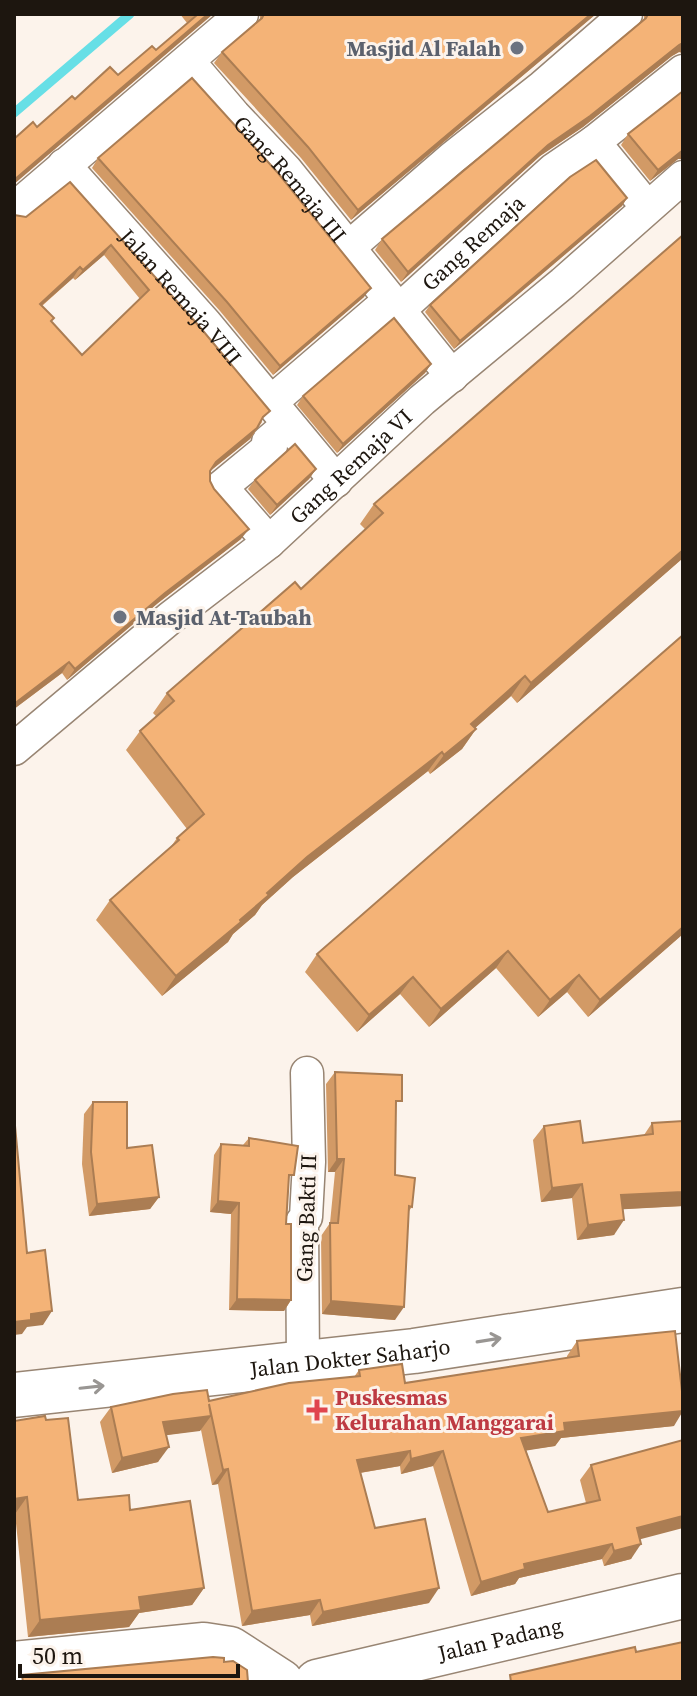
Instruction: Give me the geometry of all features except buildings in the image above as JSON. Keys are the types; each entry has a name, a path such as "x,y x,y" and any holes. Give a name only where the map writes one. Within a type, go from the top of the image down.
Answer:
{"main road":[{"name":"Jalan Dokter Saharjo","path":"14,1395 414,1351 683,1310"},
{"name":"Jalan Padang","path":"317,1682 683,1596"},
{"path":"14,1664 204,1645 230,1649 281,1682"}],"street":[{"path":"14,209 242,14"},
{"path":"348,248 626,14"},
{"name":"Gang Remaja III","path":"188,61 286,170 452,376"},
{"name":"Gang Remaja","path":"269,542 221,487 271,446 268,442 279,414 394,305 553,170 594,142 683,71"},
{"path":"594,142 647,207"},
{"name":"Jalan Remaja VIII","path":"64,165 206,324 336,481"},
{"name":"Gang Remaja VI","path":"14,749 170,618 269,542 452,376 683,177"},
{"name":"Gang Bakti II","path":"303,1364 302,1222 306,1217 309,1162 307,1073"}],"waterway":[{"path":"14,113 130,14"}],"place":[{"name":"Masjid Al Falah","path":"517,48"},
{"name":"Masjid At-Taubah","path":"120,617"},
{"name":"Puskesmas Kelurahan Manggarai","path":"317,1410"}]}
